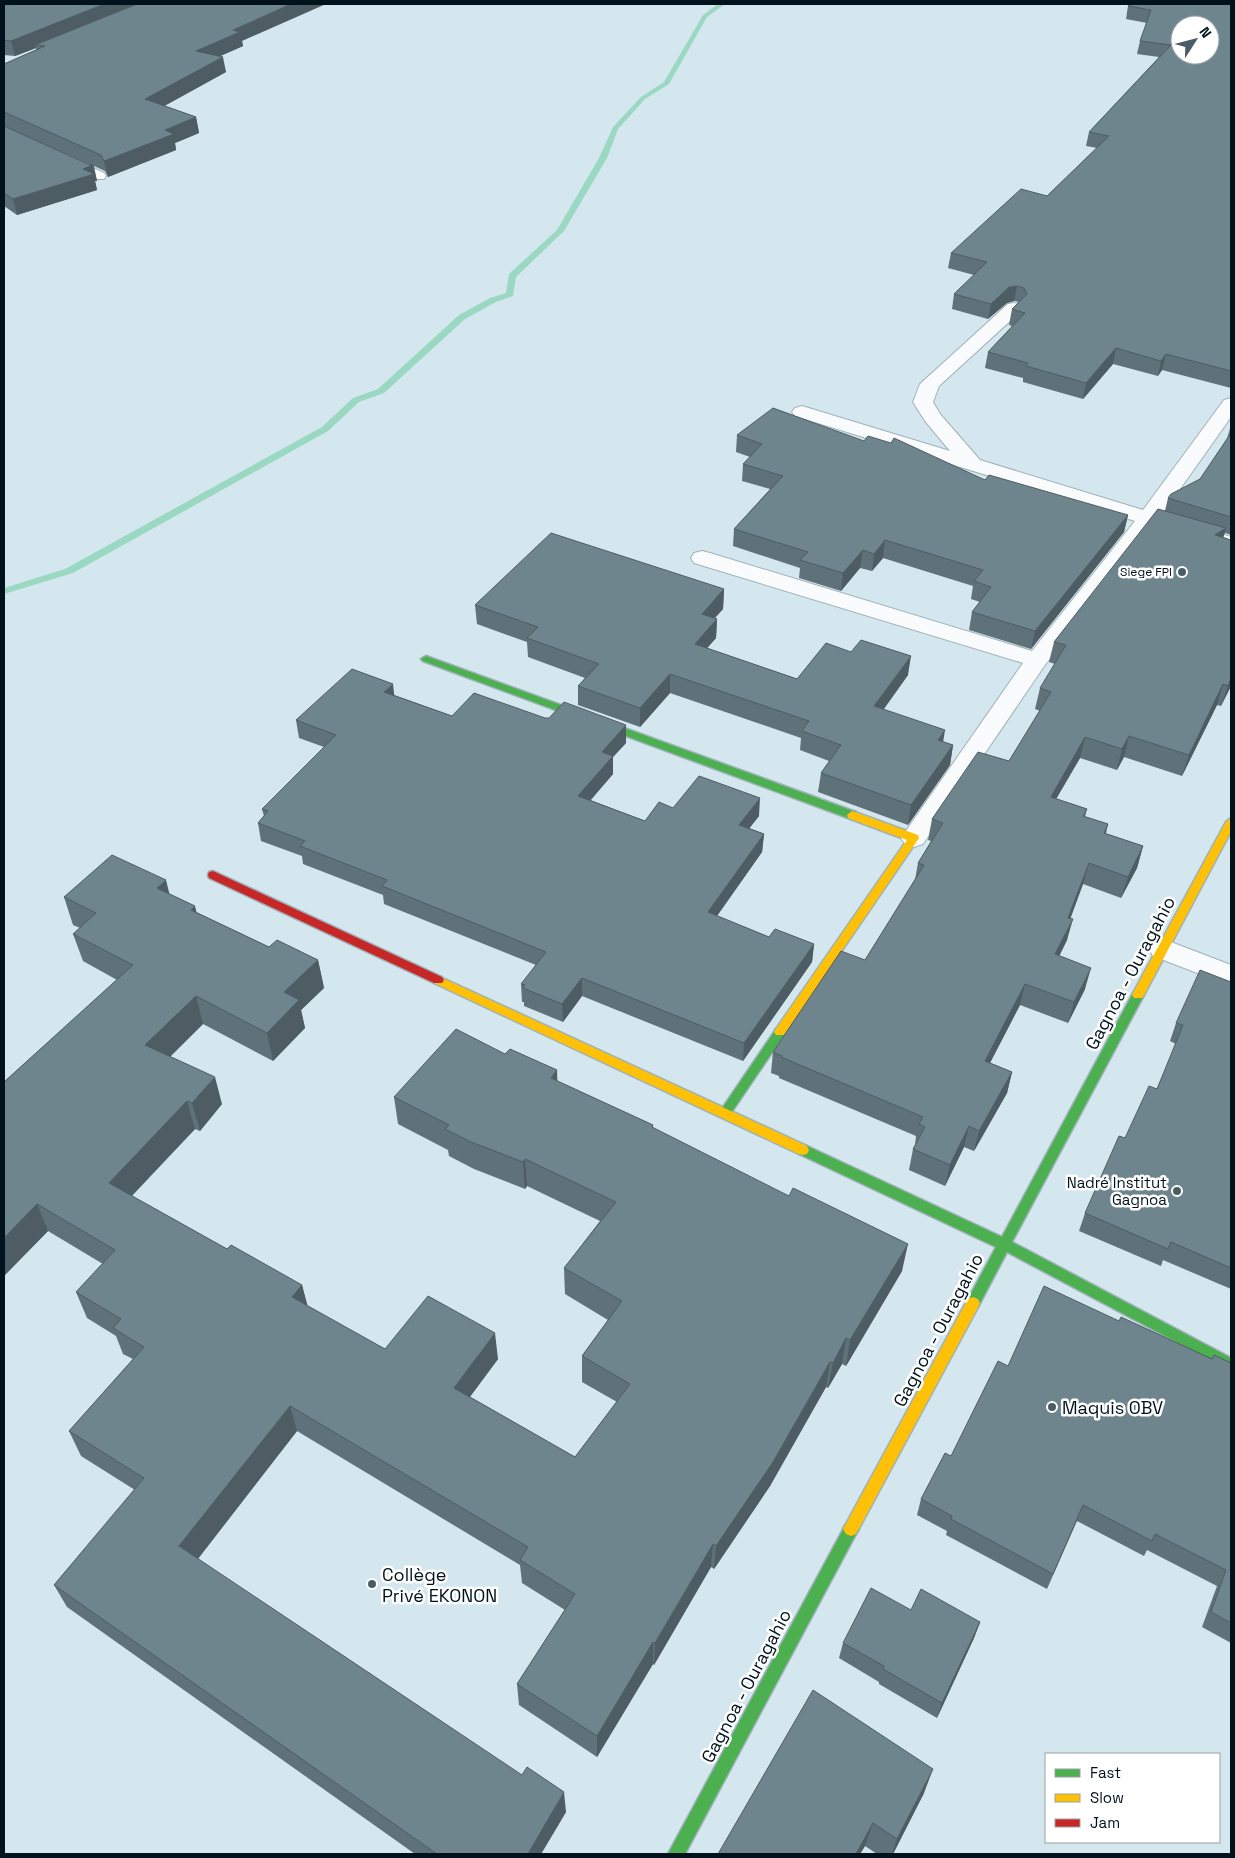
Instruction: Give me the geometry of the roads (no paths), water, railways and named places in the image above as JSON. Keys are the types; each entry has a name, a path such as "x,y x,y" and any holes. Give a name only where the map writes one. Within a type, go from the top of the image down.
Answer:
{"street":[{"path":"4,132 98,176"},
{"path":"973,465 932,417 922,402 930,384 1014,308"},
{"path":"725,1113 1037,660 1148,518 1231,404"},
{"path":"802,412 1231,544"},
{"path":"702,558 1037,660"},
{"path":"426,659 914,838"},
{"name":"Gagnoa - Ouragahio","path":"676,1854 1231,822"},
{"path":"213,875 1004,1244 1231,1365"},
{"path":"1163,949 1231,976"}],"waterway":[{"path":"4,591 69,571 325,429 356,400 381,391 462,317 493,300 510,294 512,276 560,231 603,158 615,128 643,98 667,83 705,16 722,4"}],"place":[{"name":"Siege FPI","path":"1182,572"},
{"name":"Nadré Institut Gagnoa","path":"1177,1191"},
{"name":"Maquis OBV","path":"1052,1407"},
{"name":"Collège Privé EKONON","path":"372,1584"}]}
